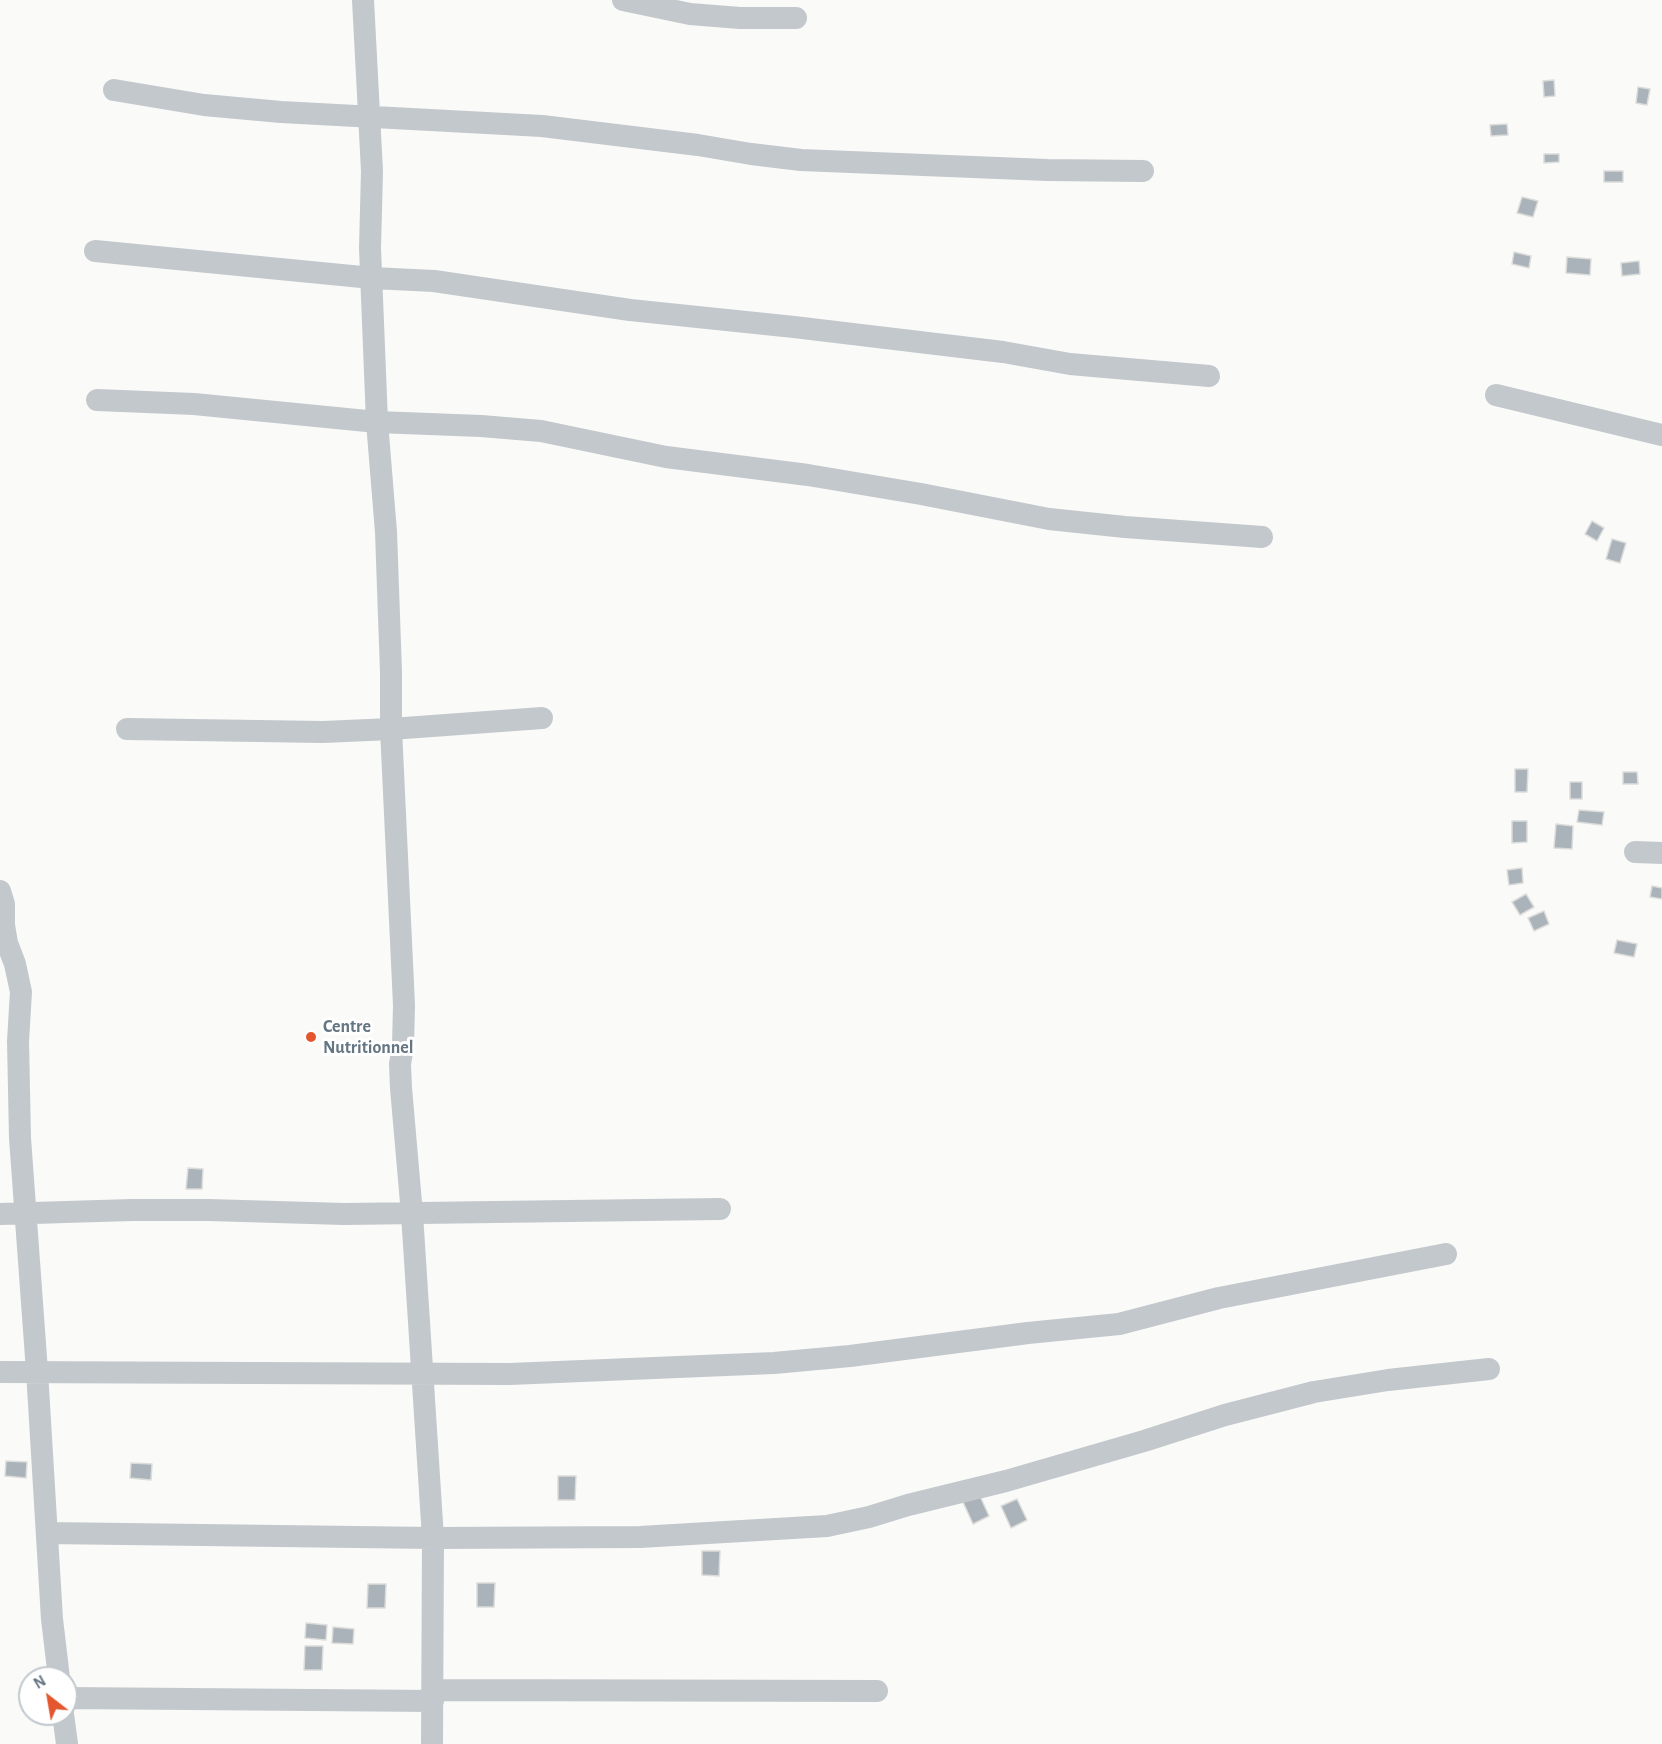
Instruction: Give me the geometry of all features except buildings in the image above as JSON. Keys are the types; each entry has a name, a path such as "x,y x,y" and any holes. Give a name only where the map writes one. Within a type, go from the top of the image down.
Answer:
{"street":[{"path":"363,0 372,171 370,248 377,422 386,532 391,729 404,1005 400,1064 401,1088 412,1214 433,1538 432,1744"},
{"path":"623,0 690,14 740,18 796,18"},
{"path":"114,90 204,105 280,112 542,126 801,160 1047,170 1143,171"},
{"path":"95,251 372,278 434,280 630,310 817,329 1003,352 1070,364 1209,376"},
{"path":"1496,395 1662,435"},
{"path":"97,400 194,404 377,422 541,431 666,457 832,479 1049,519 1262,537"},
{"path":"127,729 323,732 542,718"},
{"path":"1635,852 1662,853"},
{"path":"0,891 4,904 7,944 15,964 21,992 18,1041 20,1137 52,1619 58,1666"},
{"path":"0,1214 132,1210 412,1214 720,1209"},
{"path":"0,1372 510,1374 774,1363 1119,1324 1219,1298 1446,1254"},
{"path":"47,1533 433,1538 640,1537 827,1526 1006,1481 1225,1415 1314,1392 1388,1380 1489,1369"},
{"path":"78,1698 877,1691"},
{"path":"65,1726 67,1744"}],"place":[{"name":"Centre Nutritionnel","path":"311,1037"}]}
